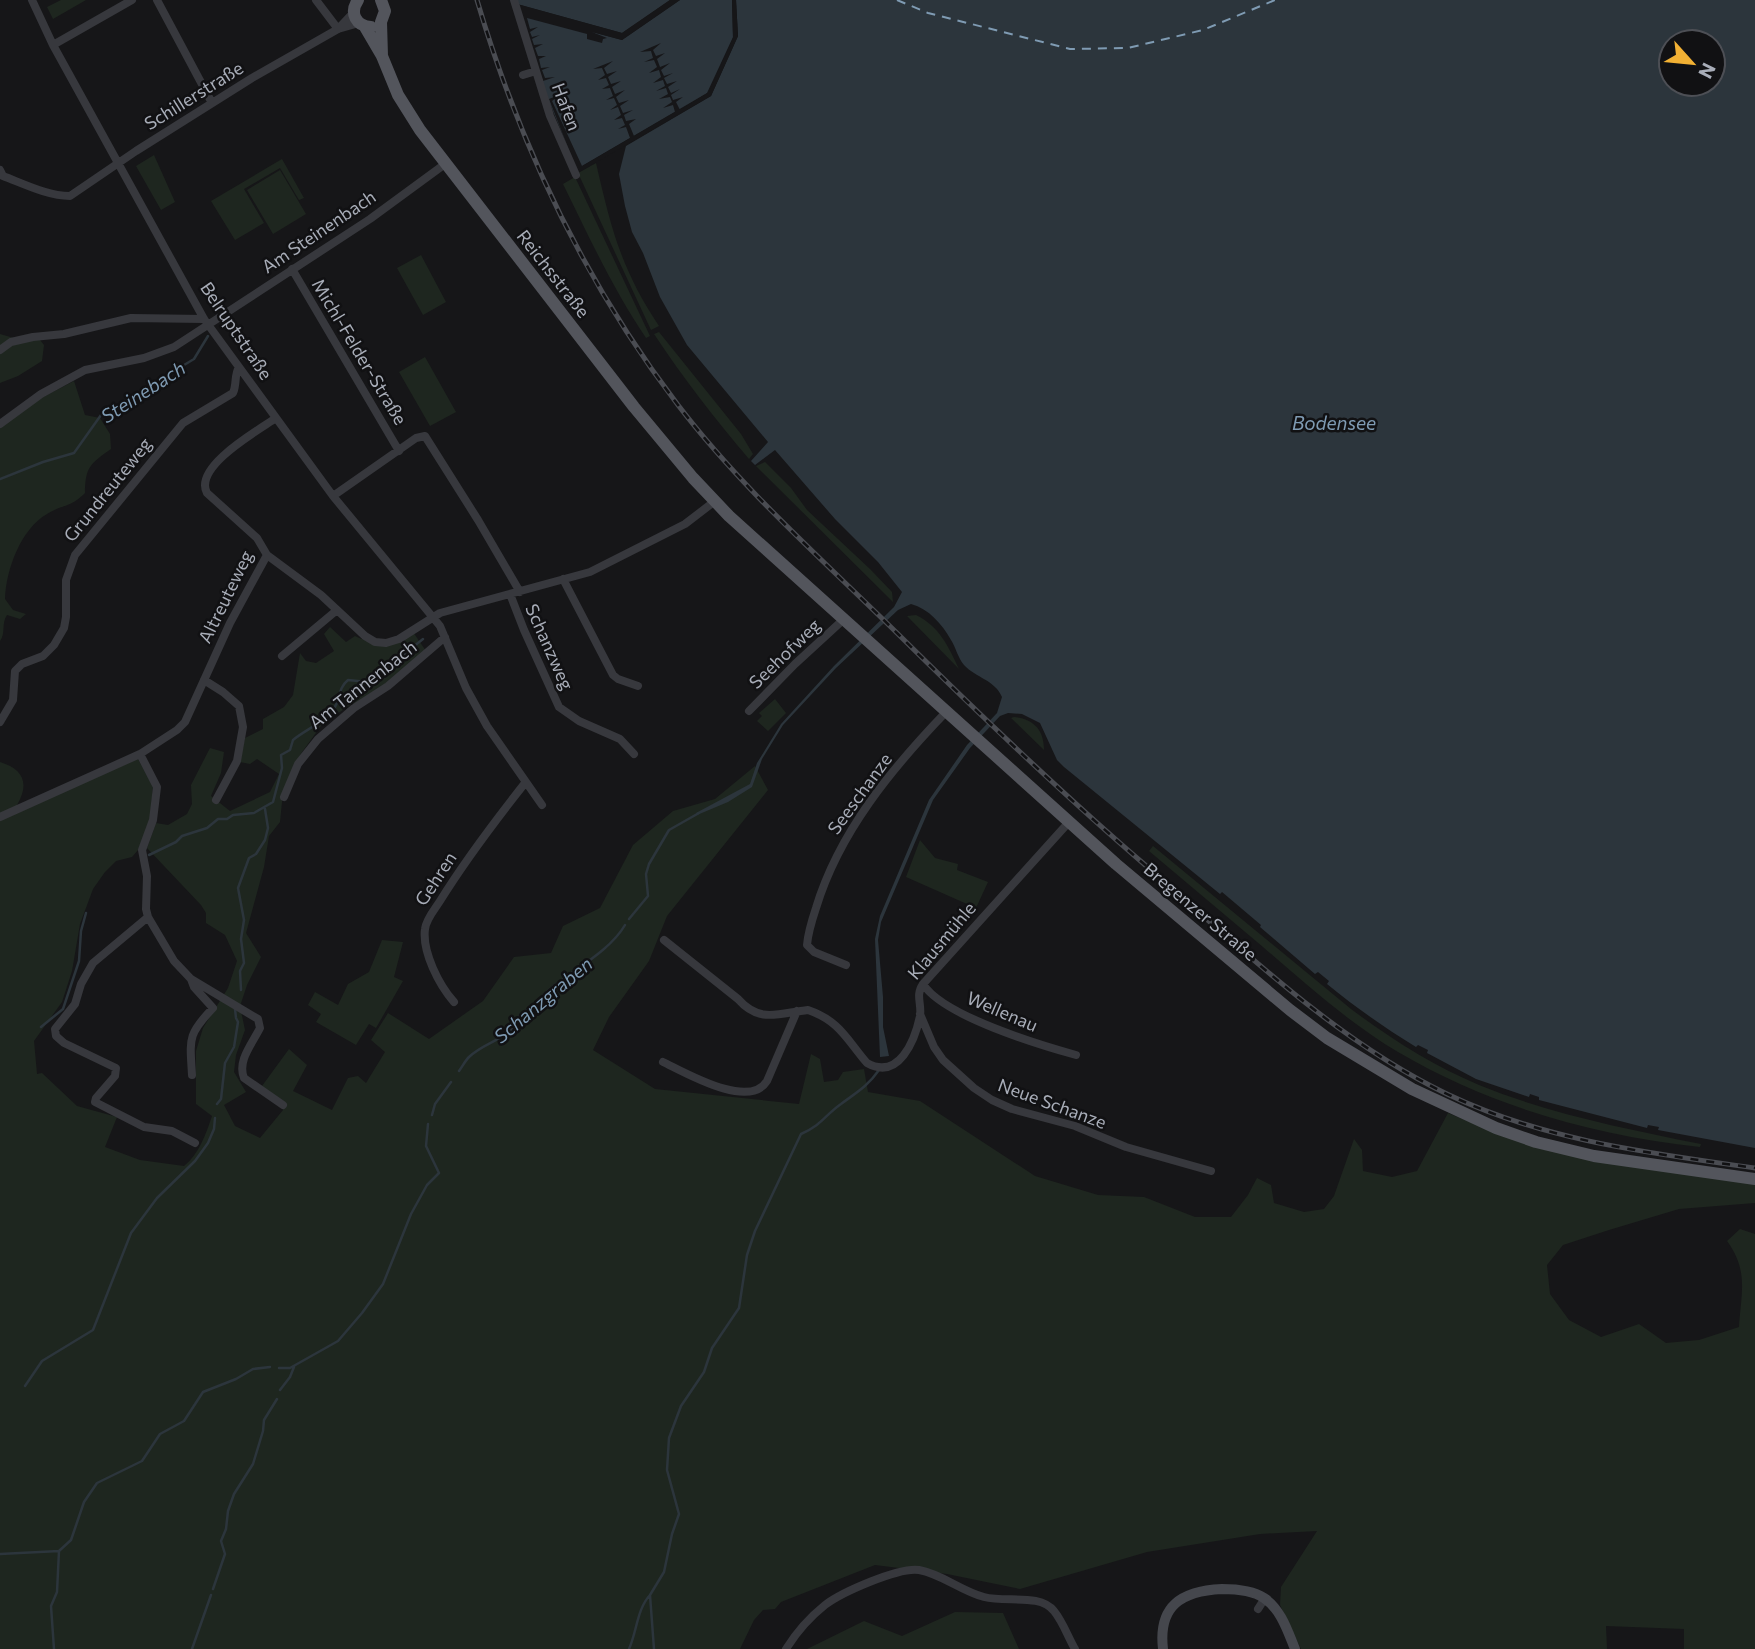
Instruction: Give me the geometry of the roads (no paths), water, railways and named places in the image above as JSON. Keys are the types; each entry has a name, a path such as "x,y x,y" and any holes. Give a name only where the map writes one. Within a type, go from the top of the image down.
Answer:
{"main road":[{"name":"Reichsstraße","path":"382,56 381,22 385,15 384,1"},
{"name":"Reichsstraße","path":"357,11 382,56 398,95 430,144 642,416 715,501"},
{"path":"357,11 374,26 381,22"},
{"name":"Bregenzer Straße","path":"715,501 1069,822 1301,1019 1327,1038 1426,1097 1496,1128 1571,1151 1755,1180"}],"street":[{"name":"Belruptstraße","path":"32,0 53,45 206,321 333,496 433,617"},
{"path":"53,45 132,0"},
{"path":"157,0 212,103"},
{"path":"316,0 338,29"},
{"name":"Hafen","path":"516,6 563,156 576,173"},
{"name":"Schillerstraße","path":"1,175 61,196 71,196 118,162 212,103 338,29 357,11"},
{"name":"Hafen","path":"523,75 536,71"},
{"name":"Am Steinenbach","path":"0,424 41,394 85,370 144,358 190,338 206,321 292,270 370,219 445,163"},
{"name":"Michl-Felder-Straße","path":"292,270 399,451"},
{"path":"0,350 11,342 64,334 131,317 206,321"},
{"name":"Grundreuteweg","path":"0,722 13,700 15,671 22,664 43,656 54,645 64,628 66,580 75,555 183,424 233,393 235,372 239,367"},
{"name":"Altreuteweg","path":"0,817 140,754 185,722 230,623 267,555 257,538 207,493 204,480 210,469 226,453 276,418"},
{"name":"Michl-Felder-Straße","path":"333,496 419,436 428,439 520,592"},
{"path":"267,555 321,595 365,636 380,643 398,639 433,617 590,572 693,519 715,501"},
{"path":"563,579 613,675 638,686"},
{"name":"Schanzweg","path":"510,594 559,707 579,721 620,739 634,754"},
{"path":"282,656 337,610"},
{"path":"433,617 487,726 542,805"},
{"name":"Seehofweg","path":"749,711 844,619"},
{"name":"Am Tannenbach","path":"284,797 298,764 318,739 354,708 388,686 445,637"},
{"path":"204,680 239,706 243,727 237,761 216,800"},
{"name":"Seeschanze","path":"846,965 814,952 807,945 832,864 857,819 947,711"},
{"path":"140,754 157,787 153,820 142,850 147,876 148,917 174,961 191,979 258,1019 260,1028 243,1059 242,1072 244,1078 283,1105"},
{"name":"Gehren","path":"454,1002 440,983 426,947 425,925 474,848 525,783"},
{"name":"Klausmühle","path":"664,940 748,1010 762,1015 808,1010 814,1012 838,1026 867,1063 884,1068 896,1064 905,1055 920,1014 918,995 923,984 1069,822"},
{"path":"148,917 93,963 81,984 75,1004 55,1029 56,1036 64,1043 116,1068 116,1076 95,1102 144,1127 172,1131 195,1143"},
{"path":"191,979 194,988 213,1008 193,1031 190,1041 192,1075"},
{"name":"Wellenau","path":"923,984 928,992 940,1000 987,1024 1033,1043 1076,1055"},
{"path":"663,1062 709,1084 743,1092 757,1091 767,1081 797,1012"},
{"name":"Neue Schanze","path":"920,1014 934,1047 943,1060 992,1100 1019,1111 1075,1126 1126,1147 1211,1171"},
{"path":"786,1649 800,1630 831,1601 900,1571 925,1572 990,1599 1041,1601 1052,1609 1074,1649"},
{"path":"1163,1649 1162,1633 1166,1616 1177,1601 1188,1595 1210,1590 1233,1589 1252,1592 1265,1598 1279,1615 1295,1649"},
{"path":"1258,1609 1265,1598"}],"water":[{"path":"516,0 670,0 622,33 517,4"},
{"path":"680,0 732,0 733,37 707,93 577,169 548,99 519,12 622,40"},
{"name":"Bodensee","path":"736,0 1755,0 1755,1148 1658,1130 1659,1127 1648,1125 1647,1128 1539,1100 1539,1097 1530,1094 1529,1097 1476,1079 1427,1053 1428,1050 1418,1045 1416,1047 1338,993 1327,984 1329,981 1318,972 1315,974 1222,892 1220,894 1064,767 1057,760 1040,723 1022,714 1008,713 1000,716 970,748 933,800 881,922 878,940 883,1027 889,1056 880,1057 875,939 880,916 929,800 967,745 997,713 1002,697 995,687 964,665 939,623 924,609 911,604 898,610 836,668 783,725 762,759 752,787 728,802 697,815 696,813 750,784 757,763 781,724 834,666 894,607 902,592 878,562 835,519 775,450 755,465 751,461 768,442 687,345 660,297 632,232 619,174 626,146 711,96 738,36"}],"waterway":[{"name":"Steinebach","path":"0,479 74,453 101,415 194,359 208,336"},
{"path":"149,855 176,842 182,836 207,828 218,819 254,813 273,802 282,768 281,755 290,750 293,740 333,710 345,683 348,680 367,682 373,679 423,639"},
{"path":"241,990 240,971 244,963 241,939 244,920 238,888 249,858 256,854 265,840 268,828 265,809"},
{"name":"Schanzgraben","path":"629,919 648,896 646,874 649,864 669,830 699,813"},
{"path":"41,1027 63,1009 79,961 81,931 86,913"},
{"name":"Schanzgraben","path":"459,1071 469,1057 505,1035 520,1015 601,952 625,925"},
{"path":"217,1104 221,1099 225,1063 234,1047 238,1022 235,1009"},
{"path":"654,1649 650,1595 664,1572 679,1514 667,1470 669,1438 681,1406 704,1372 712,1348 739,1308 747,1255 755,1231 801,1134 862,1089 879,1070"},
{"name":"Schanzgraben","path":"432,1115 435,1104 451,1082"},
{"path":"25,1386 42,1361 93,1330 131,1233 157,1198 195,1161 208,1143 215,1118"},
{"name":"Schanzgraben","path":"279,1368 290,1368 338,1341 383,1284 411,1214 427,1185 439,1173 426,1146 428,1124"},
{"name":"Schanzgraben","path":"54,1649 51,1606 57,1592 59,1551 71,1540 84,1502 97,1483 142,1461 160,1434 184,1421 203,1392 253,1369 270,1367"},
{"path":"280,1390 294,1367"},
{"path":"213,1589 225,1554 221,1541 226,1529 228,1511 234,1494 253,1464 264,1420 277,1399"},
{"path":"0,1554 59,1551"},
{"path":"192,1649 211,1595"},
{"path":"629,1649 640,1613 650,1595"}],"railway":[{"path":"477,0 513,108 559,212 613,311 678,405 729,466 784,523 1081,808 1288,989 1326,1019 1405,1072 1484,1110 1560,1134 1637,1150 1755,1168"}]}
